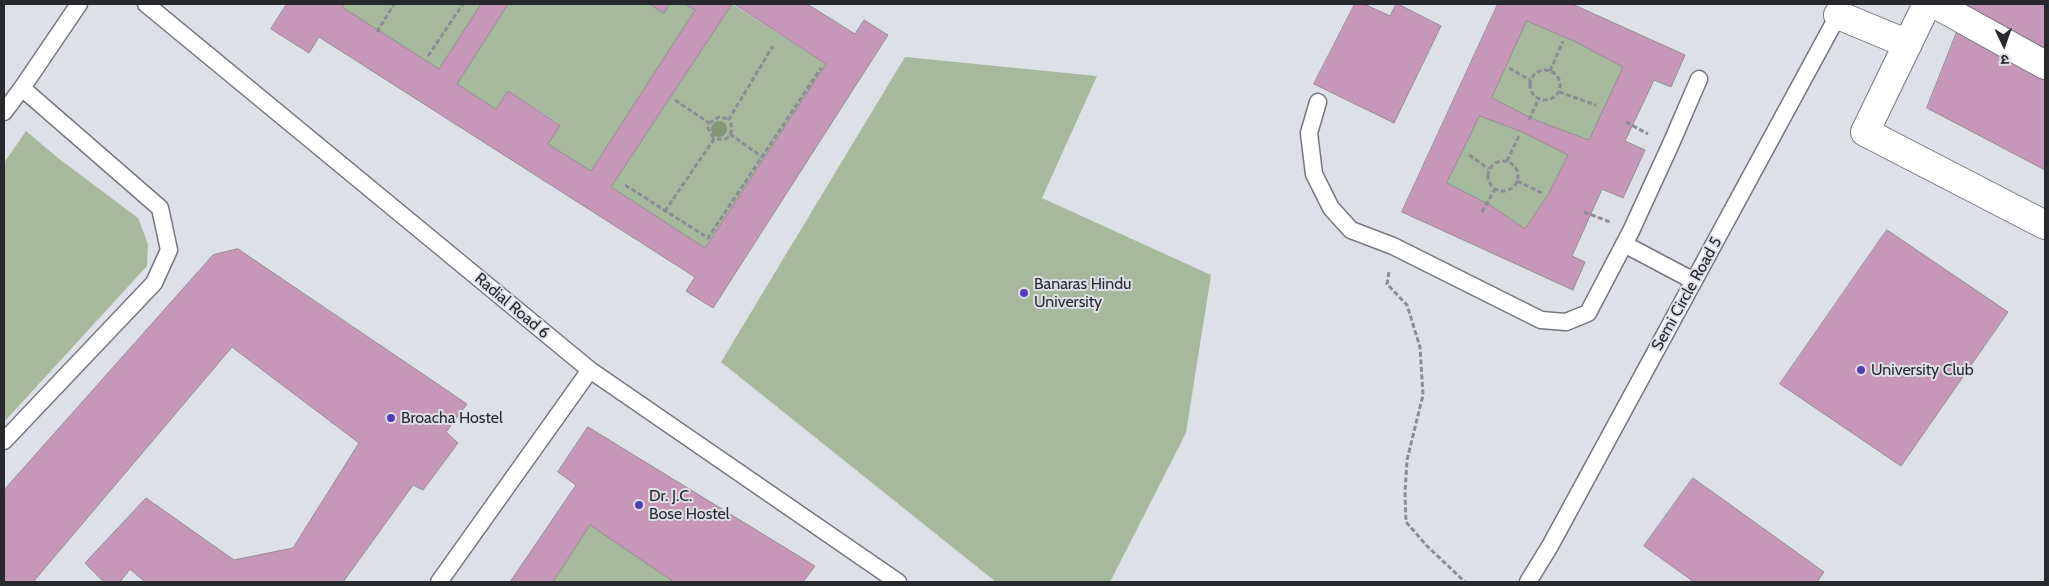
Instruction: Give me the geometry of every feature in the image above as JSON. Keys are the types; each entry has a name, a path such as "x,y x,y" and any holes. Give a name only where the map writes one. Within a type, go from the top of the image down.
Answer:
{"street":[{"path":"1927,4 1865,132 2045,225"},
{"path":"1935,4 2045,65"},
{"path":"1841,9 1908,44"}],"lane":[{"path":"4,112 78,4"},
{"name":"Radial Road 6","path":"146,4 590,370 898,582"},
{"name":"Semi Circle Road 5","path":"1528,582 1550,546 1841,9"},
{"path":"1318,102 1309,133 1314,174 1331,208 1351,230 1393,246 1541,320 1566,322 1588,313 1624,244 1699,79"},
{"path":"4,441 154,282 168,250 160,208 22,88"},
{"path":"1624,244 1694,281"},
{"path":"439,582 590,370"}],"path":[{"path":"377,32 394,4"},
{"path":"428,56 463,4"},
{"path":"1550,71 1563,41"},
{"path":"729,119 773,46"},
{"path":"625,185 708,238 821,68"},
{"path":"1509,68 1530,80"},
{"path":"1538,71 1550,71 1558,76 1561,84 1559,92 1554,98 1539,98 1532,94 1529,87 1530,80 1538,71"},
{"path":"1559,92 1596,105"},
{"path":"1529,120 1539,98"},
{"path":"675,100 709,123"},
{"path":"709,123 719,117 729,119"},
{"path":"714,139 726,139 730,134 732,127 729,119"},
{"path":"709,123 708,128 714,139"},
{"path":"730,134 762,157"},
{"path":"1507,161 1519,136"},
{"path":"665,210 714,139"},
{"path":"1469,156 1489,169"},
{"path":"1507,161 1514,166 1518,173 1517,182 1507,190 1494,189 1488,180 1489,169 1493,164 1507,161"},
{"path":"1517,182 1544,194"},
{"path":"1482,212 1494,189"},
{"path":"1393,246 1387,284 1407,305 1420,347 1423,395 1407,460 1406,522 1427,546 1465,582"}],"green space":[{"path":"344,4 481,4 439,69 342,7"},
{"path":"508,4 650,4 664,12 669,4 685,4 695,10 591,171 548,144 560,124 508,91 496,109 457,84"},
{"path":"732,4 826,64 705,248 611,187"},
{"path":"1527,21 1574,41 1623,67 1589,140 1535,120 1492,98"},
{"path":"905,57 1097,76 1042,198 1211,275 1186,433 1110,582 996,582 721,362"},
{"path":"1480,116 1522,132 1568,155 1549,193 1525,229 1490,205 1447,183"},
{"path":"26,131 58,158 138,218 148,244 147,266 4,422 4,163"},
{"path":"590,525 675,582 553,582"}],"building":[{"path":"287,4 344,4 342,7 439,69 481,4 508,4 457,84 496,109 508,91 560,125 548,144 591,171 695,10 685,4 732,4 611,187 705,248 826,64 734,4 807,4 855,34 864,20 888,35 713,308 686,291 695,277 319,37 309,53 271,29"},
{"path":"650,4 669,4 664,13"},
{"path":"1355,4 1364,4 1390,16 1396,4 1398,4 1441,26 1394,123 1314,84"},
{"path":"1498,4 1572,4 1685,55 1671,87 1654,80 1625,141 1645,150 1623,198 1602,189 1572,256 1585,262 1573,290 1402,212","holes":["1527,21 1574,41 1623,67 1589,140 1535,120 1492,98","1480,116 1522,132 1568,155 1549,193 1525,229 1490,205 1447,183"]},
{"path":"1968,4 2045,4 2045,170 1927,108"},
{"path":"1887,230 2008,312 1901,466 1780,384"},
{"name":"Broacha Hostel","path":"238,249 467,404 446,432 458,443 423,490 413,485 343,582 145,582 130,569 120,582 104,582 85,563 146,498 234,560 293,548 359,443 232,347 33,582 4,582 4,490 213,255"},
{"name":"Dr. J.C. Bose Hostel","path":"588,427 815,566 803,582 674,582 590,525 553,582 510,582 576,485 558,472"},
{"path":"1693,478 1824,572 1817,582 1694,582 1644,546"}],"place":[{"name":"Banaras Hindu University","path":"1024,293"},
{"name":"University Club","path":"1861,370"},
{"name":"Broacha Hostel","path":"391,418"},
{"name":"Dr. J.C. Bose Hostel","path":"639,505"}]}
